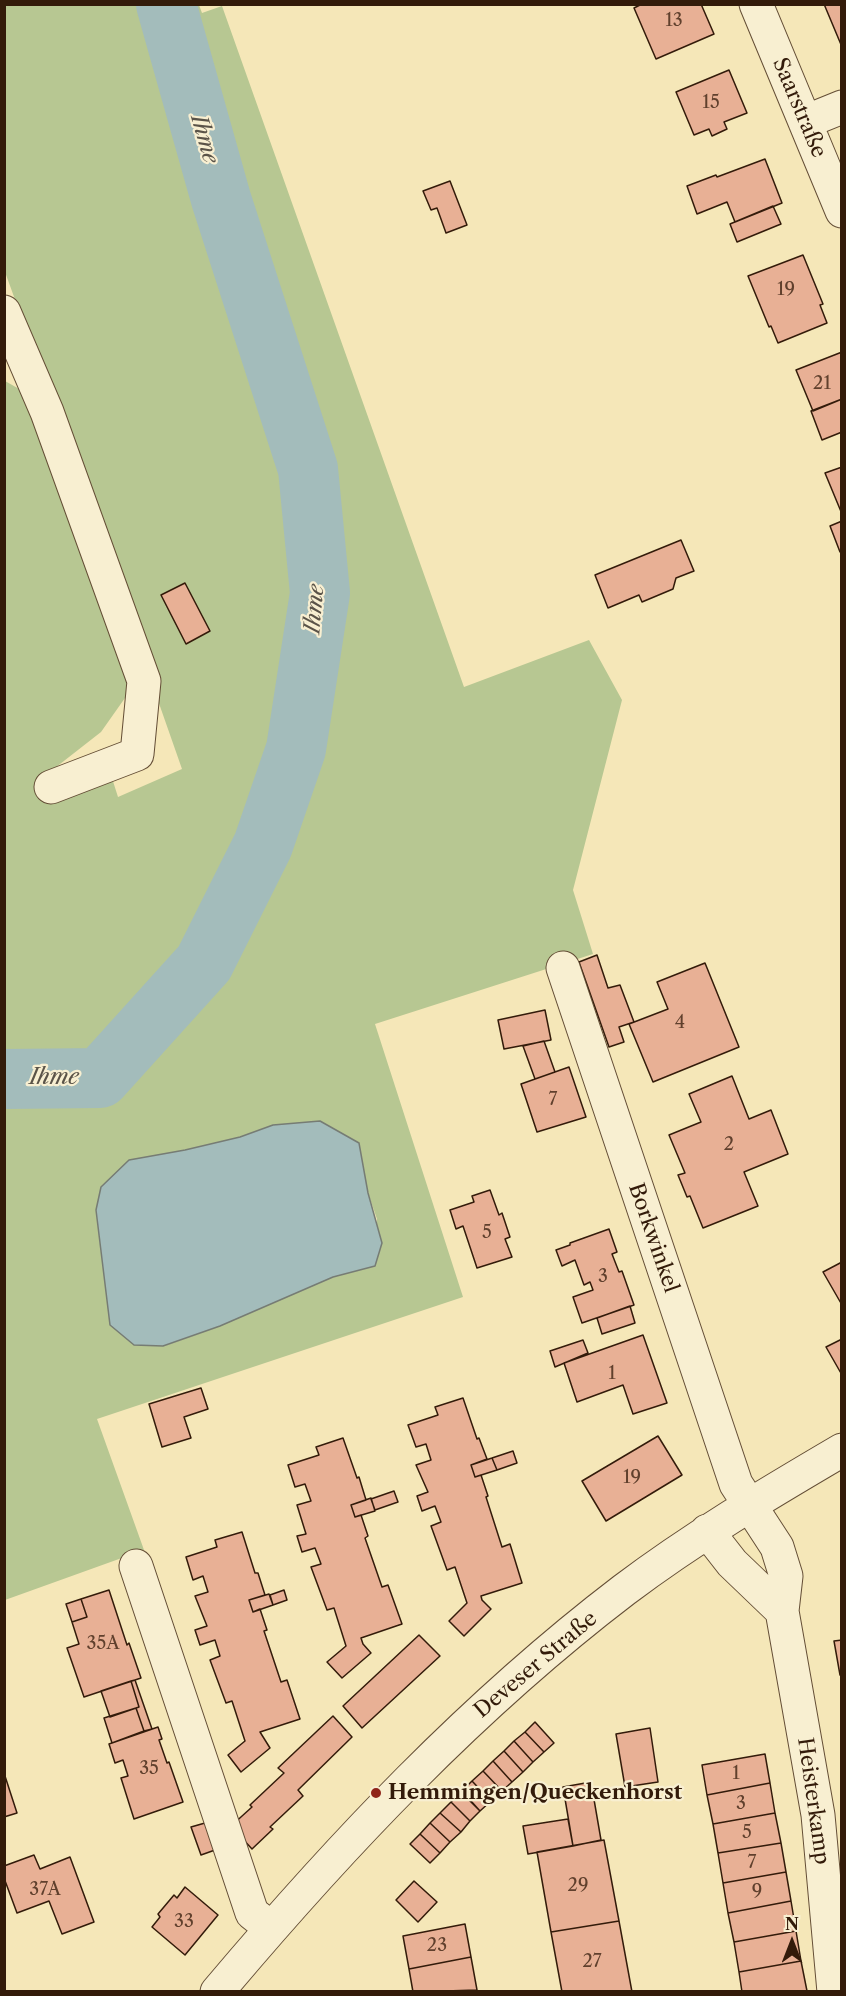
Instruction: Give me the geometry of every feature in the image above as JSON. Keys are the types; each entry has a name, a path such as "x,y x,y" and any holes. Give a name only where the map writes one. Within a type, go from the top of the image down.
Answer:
{"street":[{"name":"Saarstraße","path":"756,4 842,211"},
{"path":"805,122 842,107"},
{"path":"4,312 47,412 144,681 137,754 51,788"},
{"name":"Borkwinkel","path":"563,968 736,1484 750,1504"},
{"name":"Deveser Straße","path":"218,1992 271,1928 391,1797 464,1726 615,1598 707,1532 842,1450"},
{"name":"Heisterkamp","path":"750,1504 777,1546 786,1576 782,1611 818,1815 834,1992"},
{"path":"707,1532 732,1563 782,1611"},
{"path":"136,1566 252,1913 271,1928"}],"green space":[{"path":"5,5 155,5 171,67 301,469 310,592 288,745 255,839 276,834 305,749 330,593 316,462 225,185 173,5 199,5 202,13 222,6 464,687 589,640 622,700 573,890 593,954 375,1024 463,1297 97,1419 144,1550 5,1600 5,381 21,390 132,688 101,732 46,775 111,775 118,797 182,769 5,272","holes":["240,1137 368,1193 377,1219 375,1266 333,1277 220,1326 164,1346 134,1345 102,1260 96,1210 185,1150"]}],"water":[{"path":"320,1121 359,1143 368,1193 382,1243 375,1266 333,1277 220,1326 163,1346 134,1345 110,1325 96,1210 101,1187 129,1160 240,1137 273,1125"}],"building":[{"path":"642,4 701,4 714,34 656,59 634,8"},
{"path":"824,4 842,4 842,47"},
{"path":"729,70 747,113 724,122 727,129 712,136 709,129 694,135 676,92"},
{"path":"765,159 782,203 735,222 727,202 697,214 687,186"},
{"path":"450,181 467,225 446,233 437,208 431,210 423,191"},
{"path":"773,206 781,224 737,242 730,224"},
{"path":"803,255 823,304 820,305 827,323 778,343 748,276"},
{"path":"842,352 842,399 813,411 796,370"},
{"path":"842,399 842,432 822,440 811,411"},
{"path":"842,467 842,514 825,473"},
{"path":"842,521 842,551 840,552 830,526"},
{"path":"681,540 694,571 676,578 673,589 642,602 639,595 608,608 595,575"},
{"path":"185,583 210,631 186,644 161,595"},
{"path":"597,955 608,988 620,985 634,1022 619,1027 624,1042 609,1047 579,962"},
{"path":"705,963 739,1047 653,1082 629,1024 668,1009 657,982"},
{"path":"545,1010 551,1040 504,1049 498,1020"},
{"path":"544,1041 555,1072 535,1079 523,1046"},
{"path":"569,1067 586,1117 537,1132 521,1084"},
{"path":"732,1076 749,1119 771,1110 788,1154 744,1172 758,1206 703,1228 690,1196 687,1197 678,1175 685,1173 669,1135 701,1122 689,1094"},
{"path":"490,1190 499,1215 502,1213 510,1237 505,1239 512,1257 477,1268 463,1226 456,1229 450,1210 474,1202 472,1196"},
{"path":"609,1229 617,1252 612,1254 619,1272 622,1271 634,1305 582,1323 573,1297 593,1290 590,1282 584,1285 575,1260 562,1266 556,1250"},
{"path":"842,1262 842,1305 823,1272"},
{"path":"630,1306 635,1323 602,1334 597,1318"},
{"path":"643,1335 667,1403 633,1414 623,1385 577,1402 564,1363"},
{"path":"842,1339 842,1375 826,1347"},
{"path":"583,1340 588,1353 555,1367 550,1351"},
{"path":"201,1388 208,1409 184,1417 191,1438 162,1447 149,1404"},
{"path":"463,1398 477,1439 479,1438 487,1459 471,1465 475,1477 481,1475 502,1547 510,1544 522,1583 481,1596 491,1609 464,1636 449,1621 467,1603 455,1567 447,1570 431,1526 441,1522 435,1506 422,1511 417,1496 428,1492 416,1465 431,1460 426,1444 416,1447 408,1425 438,1415 435,1407"},
{"path":"658,1436 682,1475 606,1521 582,1481"},
{"path":"343,1438 366,1500 351,1505 355,1517 361,1515 368,1536 365,1538 382,1587 388,1585 402,1624 361,1638 371,1653 342,1678 327,1662 346,1646 334,1608 327,1610 311,1567 321,1564 315,1548 302,1552 297,1536 306,1534 297,1505 311,1501 305,1484 295,1487 288,1465 319,1455 316,1447"},
{"path":"513,1451 517,1463 497,1470 492,1458"},
{"path":"492,1458 497,1470 475,1477 471,1465"},
{"path":"394,1491 398,1502 375,1510 371,1499"},
{"path":"371,1498 375,1511 355,1517 351,1505"},
{"path":"242,1532 255,1573 258,1573 265,1595 249,1600 253,1612 260,1609 267,1630 264,1631 281,1682 287,1680 300,1719 260,1732 270,1748 241,1772 228,1755 245,1741 232,1701 226,1703 210,1660 220,1656 215,1640 200,1645 195,1630 207,1626 195,1596 208,1592 203,1576 193,1580 186,1557 217,1547 215,1540"},
{"path":"109,1590 127,1645 129,1643 141,1678 84,1697 67,1648 79,1644 72,1622 87,1617 81,1599"},
{"path":"284,1590 287,1600 273,1605 270,1595"},
{"path":"269,1594 273,1605 253,1612 249,1600"},
{"path":"81,1599 87,1617 72,1622 66,1604"},
{"path":"419,1635 440,1656 362,1728 343,1706"},
{"path":"842,1640 842,1675 840,1675 834,1641"},
{"path":"135,1680 152,1729 144,1731 136,1708 139,1707 131,1681"},
{"path":"131,1681 139,1707 110,1717 101,1691"},
{"path":"136,1708 144,1731 112,1743 104,1718"},
{"path":"333,1716 352,1737 298,1790 303,1796 270,1827 273,1829 252,1849 231,1826 284,1773 278,1768"},
{"path":"535,1722 554,1743 544,1752 525,1732"},
{"path":"158,1727 162,1739 159,1740 183,1802 134,1819 121,1778 128,1776 123,1760 115,1763 109,1744"},
{"path":"650,1728 658,1782 625,1787 616,1734"},
{"path":"525,1732 544,1752 533,1762 514,1741"},
{"path":"514,1741 533,1762 523,1772 504,1751"},
{"path":"504,1751 523,1772 512,1782 493,1761"},
{"path":"765,1754 770,1783 707,1795 702,1765"},
{"path":"493,1761 512,1782 502,1791 483,1771"},
{"path":"483,1771 502,1791 491,1801 472,1781"},
{"path":"4,1773 17,1813 4,1817"},
{"path":"472,1781 491,1801 480,1811 462,1791"},
{"path":"591,1782 601,1840 573,1846 563,1787"},
{"path":"770,1783 775,1813 713,1824 707,1795"},
{"path":"461,1792 480,1811 470,1821 451,1802"},
{"path":"451,1802 470,1821 461,1832 440,1813"},
{"path":"440,1813 461,1832 450,1842 430,1823"},
{"path":"775,1813 781,1843 718,1853 713,1824"},
{"path":"568,1819 573,1846 528,1854 523,1826"},
{"path":"205,1823 215,1850 201,1855 191,1827"},
{"path":"430,1823 450,1842 440,1853 420,1834"},
{"path":"420,1834 440,1853 430,1863 410,1844"},
{"path":"604,1840 619,1921 551,1932 537,1852"},
{"path":"781,1843 786,1872 723,1883 718,1853"},
{"path":"34,1855 40,1869 70,1857 94,1922 62,1934 49,1901 17,1913 4,1878 4,1866"},
{"path":"786,1872 791,1901 728,1913 723,1883"},
{"path":"414,1881 437,1902 418,1922 396,1900"},
{"path":"185,1887 218,1915 185,1955 152,1927 160,1917 158,1914 174,1895 177,1898"},
{"path":"791,1901 796,1931 734,1942 728,1913"},
{"path":"619,1921 632,1992 562,1992 551,1932"},
{"path":"465,1924 471,1957 409,1969 403,1936"},
{"path":"796,1931 801,1961 739,1972 734,1942"},
{"path":"471,1957 477,1990 413,1992 409,1969"},
{"path":"801,1961 807,1991 742,1992 739,1972"}],"waterway":[{"name":"Ihme","path":"4,1079 100,1078 204,963 263,845 296,749 320,593 308,469 221,199 166,4"}],"place":[{"name":"Hemmingen/Queckenhorst","path":"376,1793"}]}
